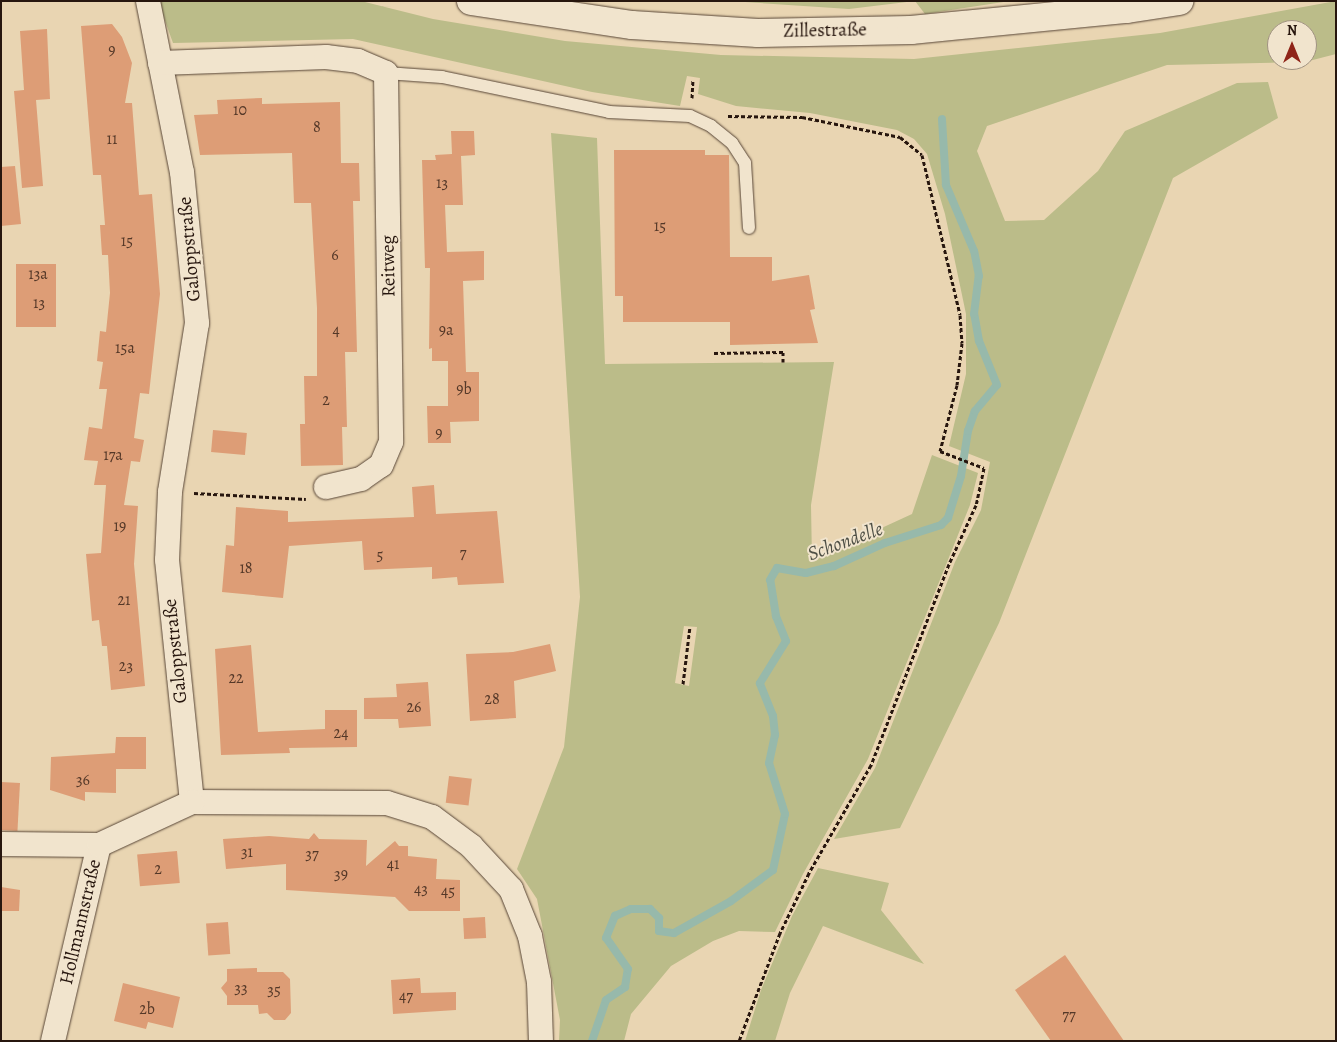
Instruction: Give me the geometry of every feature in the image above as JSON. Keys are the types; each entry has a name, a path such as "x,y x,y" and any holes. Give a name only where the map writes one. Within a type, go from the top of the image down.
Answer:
{"main road":[{"name":"Zillestraße","path":"471,1 632,25 758,33 911,30 1078,15 1179,1"}],"street":[{"name":"Galoppstraße","path":"148,1 182,172 196,324 170,492 167,560 192,802"},
{"path":"160,63 326,57 358,61 386,73"},
{"name":"Reitweg","path":"326,487 361,478 380,465 391,442 386,73"},
{"path":"192,802 387,803 432,818 471,846 511,889 530,936 539,982 541,1041"},
{"name":"Hollmannstraße","path":"53,1041 99,845 192,802"},
{"path":"1,844 99,845"}],"lane":[{"path":"386,73 442,76 609,112 690,116 711,126 732,143 745,163 749,228"}],"path":[{"path":"690,116 802,117 900,137 922,156 960,314 962,343 957,385 940,451 984,468 976,505 949,564 871,765 809,873 780,933 740,1041"},
{"path":"714,353 783,352 783,362"},
{"path":"170,492 312,500 326,487"},
{"path":"683,684 690,626"}],"green space":[{"path":"158,1 361,1 433,19 565,41 721,55 914,59 1160,33 1336,1 1336,54 1317,59 1317,20 1267,20 1267,63 1167,65 987,126 977,151 1005,221 1044,220 1098,171 1125,131 1237,83 1268,82 1278,118 1173,178 999,623 900,828 834,839 875,768 955,562 981,510 990,462 949,446 966,374 966,314 945,214 927,154 914,139 897,130 810,113 736,106 698,94 700,78 687,76 680,106 592,92 353,39 173,43"},
{"path":"730,1 915,1 849,9"},
{"path":"915,1 1010,1 925,14"},
{"path":"551,133 597,138 605,364 834,362 811,505 812,560 912,514 932,455 978,473 970,505 868,759 803,874 775,932 739,931 713,941 671,966 631,1014 624,1041 559,1041 560,1020 537,899 517,869 564,747 580,597","holes":["684,626 697,627 689,686 675,683"]},
{"path":"818,868 889,883 881,910 924,964 823,926 790,993 775,1041 745,1041 761,990 792,916"}],"building":[{"path":"112,24 122,37 132,63 125,103 132,103 139,195 152,194 160,294 149,394 140,393 134,438 144,440 140,462 131,461 124,505 138,506 134,564 145,686 111,690 107,646 102,646 99,620 92,621 86,554 101,553 106,485 94,485 98,461 84,460 89,427 102,429 107,389 99,389 103,362 97,361 100,331 106,332 110,293 108,255 102,255 100,225 105,225 101,175 93,175 81,26"},
{"path":"47,29 50,99 36,100 43,186 22,188 14,91 24,90 20,31"},
{"path":"262,98 262,104 340,102 341,163 359,163 360,201 353,201 357,352 345,352 347,427 342,427 343,465 301,466 300,424 305,424 304,376 317,376 317,308 311,203 294,203 292,153 200,155 194,115 218,114 217,100"},
{"path":"451,131 474,131 475,155 461,156 463,205 445,205 447,252 484,251 484,280 463,281 466,372 479,372 479,421 450,422 451,443 428,443 427,406 448,406 448,361 432,361 432,348 429,349 430,268 425,268 422,160 436,160 435,155 452,154"},
{"path":"614,150 705,150 705,155 729,155 730,257 772,257 772,281 809,275 815,309 810,310 818,343 730,345 730,322 623,322 623,296 615,296"},
{"path":"15,166 21,224 1,226 1,167"},
{"path":"16,264 56,264 56,327 16,327"},
{"path":"213,430 247,433 245,455 211,452"},
{"path":"434,485 436,514 497,511 504,583 458,585 457,577 432,579 432,567 364,570 362,541 289,546 283,598 222,592 226,545 234,546 236,507 288,511 288,522 414,517 412,487"},
{"path":"550,644 556,671 514,681 516,718 470,721 466,654 513,652"},
{"path":"251,645 258,732 325,729 325,710 357,710 357,747 289,748 290,753 221,755 215,649"},
{"path":"428,682 431,726 399,728 398,719 364,719 364,698 397,697 396,684"},
{"path":"116,737 146,737 146,769 116,769 116,793 85,792 85,801 50,790 51,757 115,753"},
{"path":"449,776 472,779 469,806 446,803"},
{"path":"1,782 20,783 17,831 1,830"},
{"path":"314,833 319,839 367,840 366,866 395,841 399,846 408,846 408,856 437,859 436,879 460,880 460,911 409,911 395,897 286,890 286,864 226,869 223,839 269,836 309,839"},
{"path":"177,851 180,883 140,886 137,854"},
{"path":"1,887 20,890 19,911 1,911"},
{"path":"485,917 486,938 464,939 463,918"},
{"path":"228,922 230,954 208,955 206,924"},
{"path":"1065,955 1124,1041 1051,1041 1015,990"},
{"path":"257,968 257,972 283,972 290,979 291,1013 285,1020 274,1020 267,1013 259,1014 258,1005 227,1005 227,996 221,988 227,981 227,969"},
{"path":"420,978 421,993 456,992 456,1010 393,1014 391,980"},
{"path":"123,983 180,997 173,1028 148,1022 146,1029 114,1021"}],"waterway":[{"name":"Schondelle","path":"592,1041 606,1000 625,987 628,969 606,938 615,916 631,909 650,909 659,918 659,931 674,933 731,901 773,870 785,814 769,763 775,735 773,716 760,683 786,641 776,616 770,580 777,568 806,573 834,566 885,543 941,525 948,518 961,476 968,431 975,411 997,385 979,341 974,314 979,276 974,251 946,185 942,119"}]}
